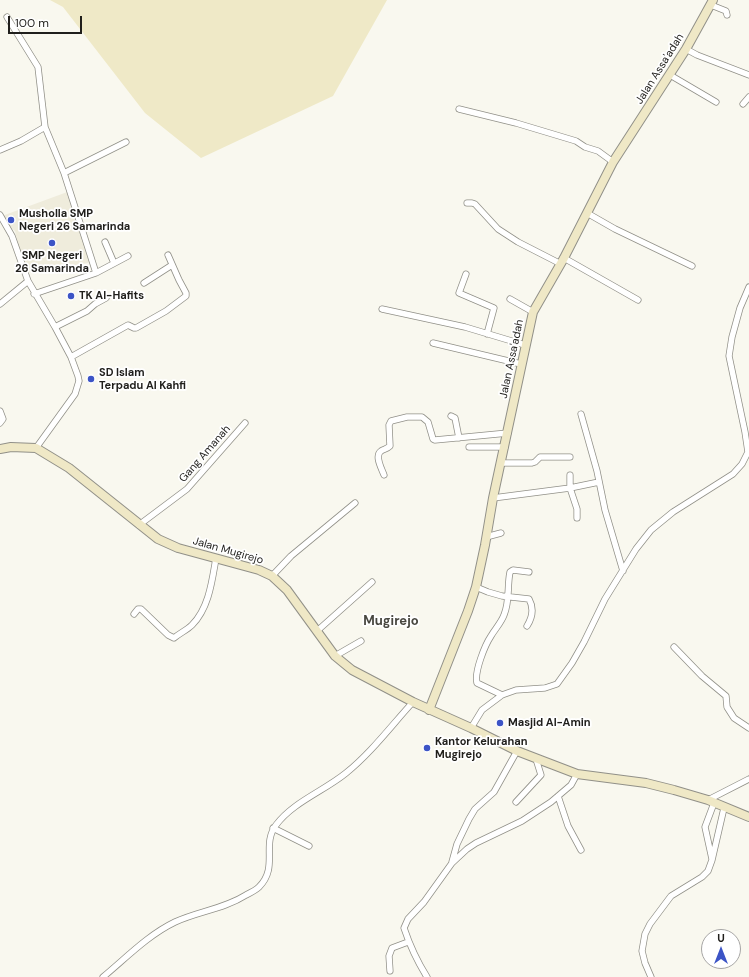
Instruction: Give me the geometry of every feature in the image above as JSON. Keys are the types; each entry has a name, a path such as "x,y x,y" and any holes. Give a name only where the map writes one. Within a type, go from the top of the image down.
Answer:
{"street":[{"path":"712,2 726,11 727,15"},
{"name":"Jalan Assa'adah","path":"429,710 476,587 525,345 534,312 587,214 613,162 670,75 712,2"},
{"path":"7,17 38,67 45,126 64,173 96,273"},
{"path":"686,49 697,55 749,74"},
{"path":"670,75 716,102"},
{"path":"743,104 749,97"},
{"path":"458,109 516,122 576,141 585,147 598,151 613,162"},
{"path":"0,150 21,142 45,126"},
{"path":"64,173 126,142"},
{"path":"467,203 475,204 498,229 518,242 562,261 638,300"},
{"path":"587,214 692,266"},
{"path":"0,215 12,236 34,294 55,327 71,357 78,376 78,387 75,394 36,448 0,449"},
{"path":"106,242 114,263"},
{"path":"71,357 128,325 135,328 166,311 186,296 186,293 178,280 168,255"},
{"path":"34,294 96,273 128,256"},
{"path":"144,283 172,265"},
{"path":"466,274 459,293 494,308 487,334"},
{"path":"0,304 28,281"},
{"path":"471,728 482,710 502,695 516,690 545,688 557,684 572,663 584,642 605,599 636,549 651,530 673,512 733,474 742,464 748,452 743,420 729,356 732,336 740,308 749,287"},
{"path":"55,327 86,311 106,298"},
{"path":"510,299 534,312"},
{"path":"382,309 465,327 525,345"},
{"path":"433,343 522,364"},
{"path":"0,411 3,419 0,423"},
{"path":"581,414 623,571"},
{"path":"451,416 455,418 459,438"},
{"path":"384,475 378,459 381,451 390,446 389,425 391,421 407,417 425,418 428,422 433,439 440,440 508,433"},
{"name":"Gang Amanah","path":"139,524 187,490 245,423"},
{"path":"469,448 505,447"},
{"name":"Jalan Mugirejo","path":"36,448 69,468 158,540 259,570 272,576 298,604 335,656 352,670 413,702 471,728 517,751 576,774 646,783 711,802 749,817"},
{"path":"502,463 532,463 536,462 540,457 570,457"},
{"path":"570,475 570,488 578,509 576,518"},
{"path":"493,498 570,488 599,482"},
{"path":"272,576 291,556 355,503"},
{"path":"486,536 501,533"},
{"path":"134,614 138,609 141,609 168,635 174,638 192,625 204,608 209,594 216,558"},
{"path":"502,695 477,683 476,680 486,644 504,616 508,605 510,572 513,570 529,572"},
{"path":"317,631 372,582"},
{"path":"476,587 508,597 530,599 532,611 528,626"},
{"path":"335,656 361,641"},
{"path":"674,647 702,676 726,696 728,708 734,718 749,728"},
{"path":"103,977 162,929 193,915 233,903 258,888 266,878 270,869 270,838 273,828 288,812 345,774 357,764 413,702"},
{"path":"452,863 457,844 468,819 475,809 494,792 517,751"},
{"path":"516,802 541,775 536,758"},
{"path":"427,977 417,962 408,942 404,928 405,924 424,902 452,863 467,849 476,843 522,821 571,785 576,774"},
{"path":"712,860 705,827 711,802 749,779"},
{"path":"558,796 568,826 581,850"},
{"path":"651,977 642,951 645,934 650,924 671,896 702,877 708,871 724,808"},
{"path":"273,828 309,846"},
{"path":"390,972 389,956 392,948 408,942"}],"shaded area":[{"path":"50,0 387,0 333,96 201,158 145,113 63,7"},
{"name":"SMP Negeri 26 Samarinda","path":"70,191 92,262 64,268 26,273 15,231 7,224 2,216"}],"place":[{"name":"Musholla SMP Negeri 26 Samarinda","path":"11,220"},
{"name":"SMP Negeri 26 Samarinda","path":"52,243"},
{"name":"TK Al-Hafits","path":"71,296"},
{"name":"SD Islam Terpadu Al Kahfi","path":"91,379"},
{"name":"Masjid Al-Amin","path":"500,723"},
{"name":"Kantor Kelurahan Mugirejo","path":"427,748"}],"district":[{"name":"Mugirejo","path":"391,622"}]}
